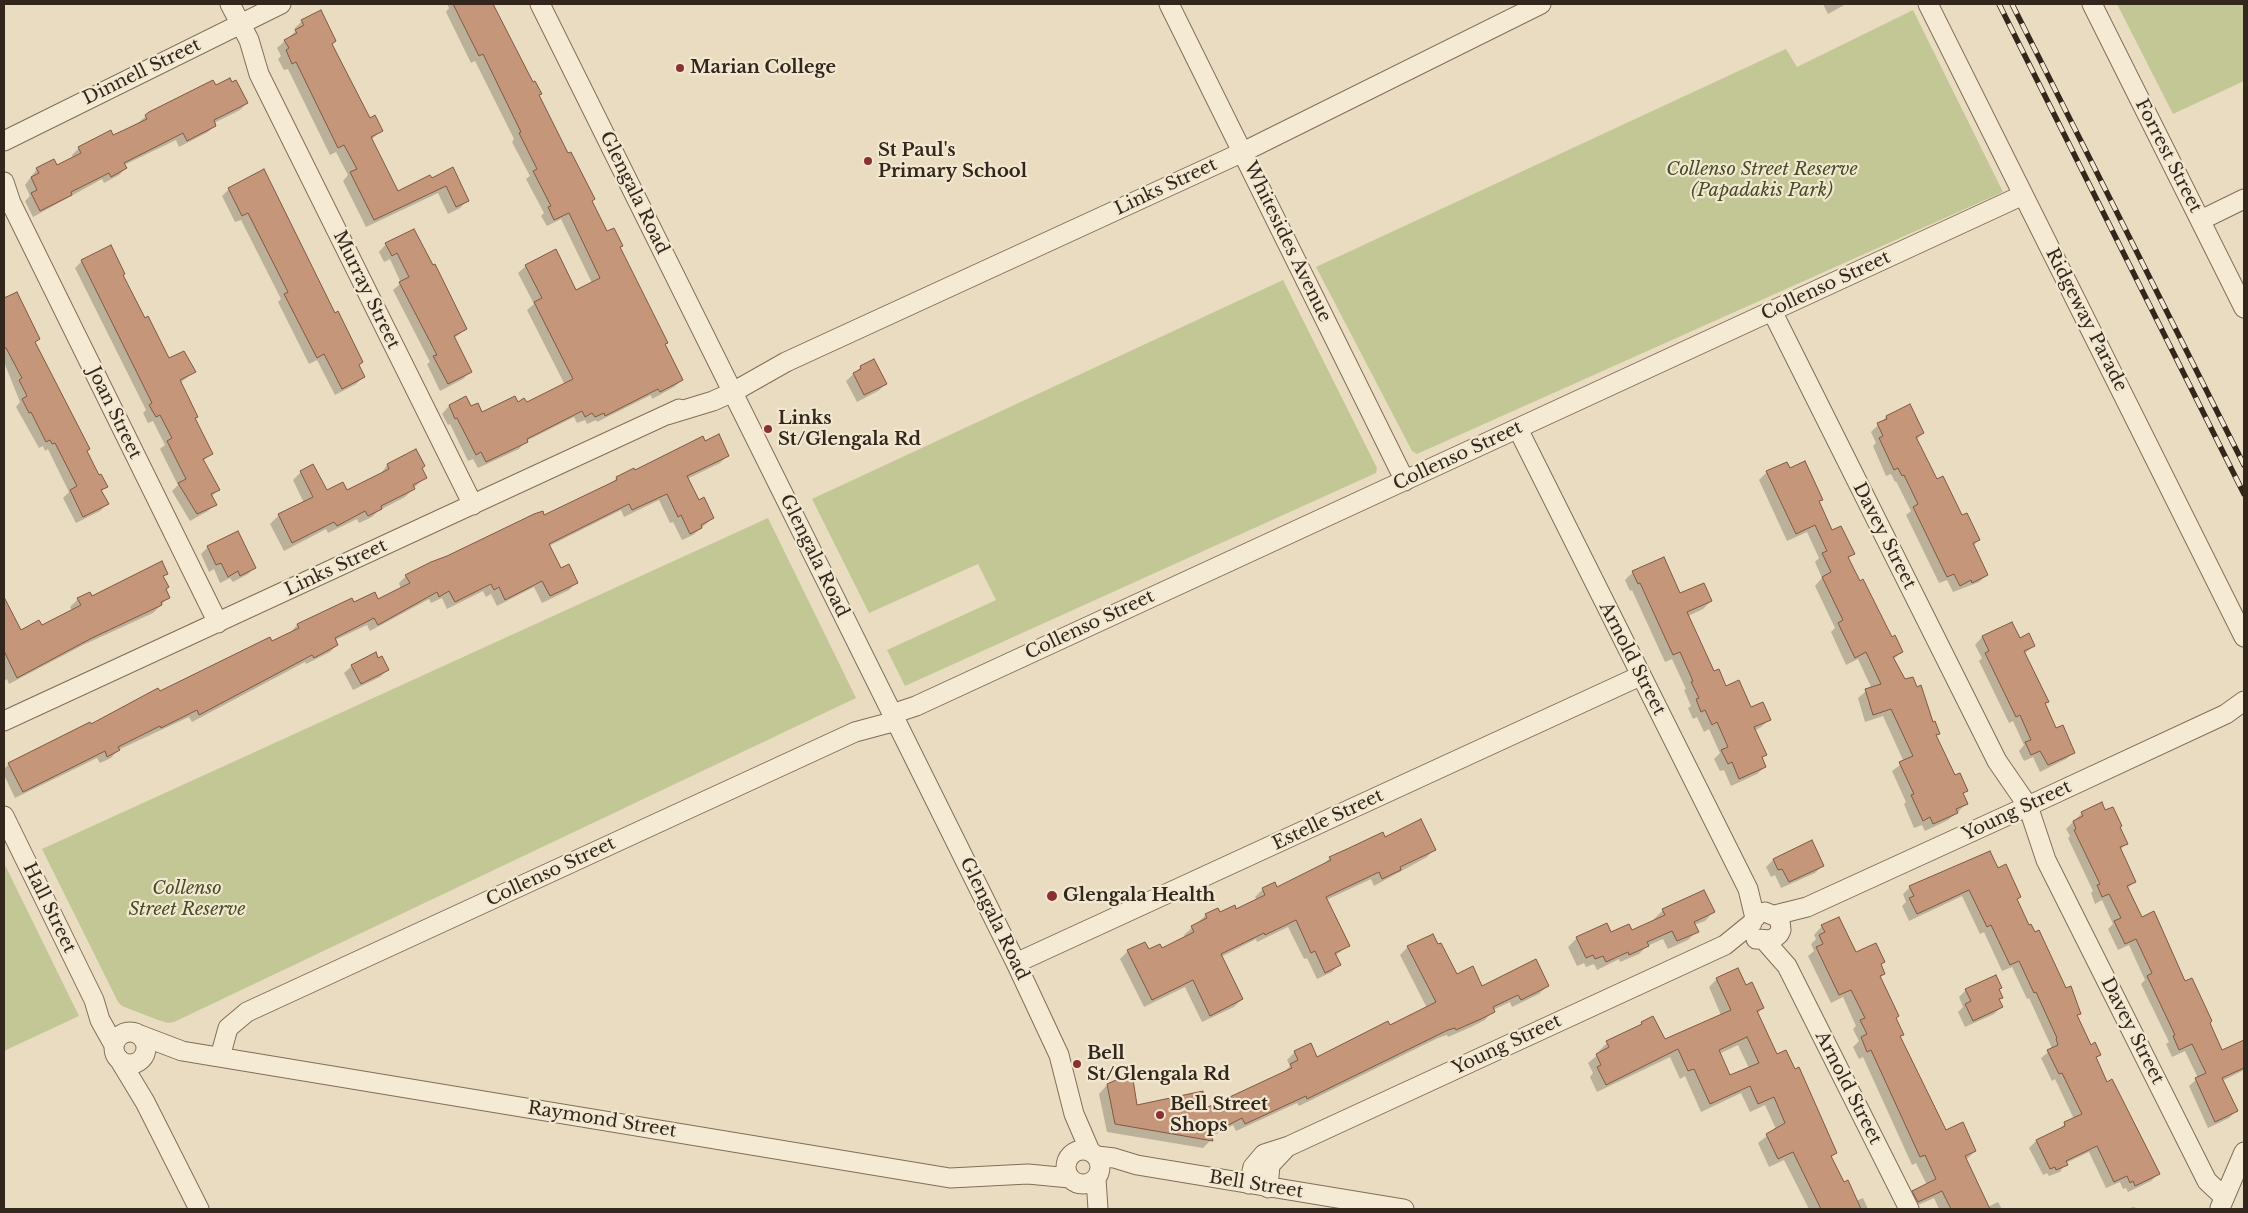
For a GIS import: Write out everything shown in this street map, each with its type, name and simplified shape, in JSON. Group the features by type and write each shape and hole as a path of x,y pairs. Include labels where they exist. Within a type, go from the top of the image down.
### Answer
{"street":[{"name":"Murray Street","path":"220,4 235,26"},
{"name":"Murray Street","path":"230,4 238,46 260,74 473,505"},
{"name":"Dinnell Street","path":"4,141 280,4"},
{"name":"Glengala Road","path":"540,4 1016,963 1059,1055 1074,1114 1091,1209"},
{"name":"Whitesides Avenue","path":"1169,4 1405,480"},
{"name":"Links Street","path":"4,721 667,416 713,401 730,387 1243,152 1541,4"},
{"name":"Ridgeway Parade","path":"1928,4 2244,637"},
{"name":"Forrest Street","path":"2092,4 2244,308"},
{"name":"Joan Street","path":"4,182 7,198 218,623"},
{"name":"Collenso Street","path":"215,1056 212,1035 220,1021 232,1014 247,1012 892,714 925,702 2023,195"},
{"path":"2201,220 2244,199"},
{"name":"Davey Street","path":"1772,312 2207,1181 2222,1203"},
{"name":"Arnold Street","path":"1518,429 1908,1209"},
{"name":"Estelle Street","path":"1016,963 1640,676"},
{"name":"Young Street","path":"2226,714 2244,701"},
{"name":"Young Street","path":"1250,1184 1253,1167 1264,1154 1289,1146 2226,714 2244,709"},
{"name":"Hall Street","path":"4,816 94,1000 125,1043 145,1102 199,1209"},
{"path":"125,1043 128,1064 141,1060"},
{"name":"Hall Street","path":"125,1043 146,1043 141,1060 145,1102"},
{"name":"Raymond Street","path":"125,1043 215,1056 950,1178 1028,1174 1084,1167"},
{"name":"Raymond Street","path":"141,1060 177,1050"},
{"name":"Young Street","path":"1268,1188 1270,1165 1289,1146"},
{"path":"2222,1203 2244,1152"},
{"name":"Bell Street","path":"1084,1167 1114,1158 1137,1165 1398,1209"},
{"name":"Glengala Road","path":"1084,1167 1098,1209"}],"green space":[{"path":"2117,4 2244,4 2244,81 2173,114"},
{"name":"Collenso Street Reserve (Papadakis Park)","path":"1913,10 2003,192 1417,454 1412,451 1316,267 1786,49 1797,67"},
{"path":"1283,280 1377,468 1376,473 905,686 887,650 996,600 978,564 869,613 812,499"},
{"name":"Collenso Street Reserve","path":"768,518 856,698 174,1022 168,1023 158,1020 122,1006 118,1002 42,849"},
{"path":"4,866 79,1016 4,1051"}],"building":[{"path":"453,4 493,4 533,82 535,81 542,94 539,95 568,153 571,152 595,199 592,201 607,231 614,228 623,246 620,247 668,343 665,344 683,380 660,392 658,389 605,416 604,413 595,417 592,413 585,417 582,411 527,439 528,442 486,462 481,452 476,455 449,405 466,396 471,406 478,403 482,412 515,396 518,402 524,398 527,402 573,379 534,302 542,298 525,265 556,249 576,290 600,278 569,213 554,220 548,207 551,206 533,171 537,169 519,133 521,132 483,54 479,56"},
{"path":"321,10 336,41 332,44 370,118 375,115 383,131 371,137 398,191 430,175 432,178 453,167 469,201 456,207 446,186 374,220 350,172 357,169 344,145 338,148 296,62 292,64 286,50 289,48 284,40 297,33 295,30 304,25 301,20"},
{"path":"230,78 232,82 236,80 248,103 214,120 216,126 187,141 183,133 124,163 127,168 111,177 109,173 71,192 72,195 40,211 31,193 37,190 31,177 39,173 36,168 54,159 57,165 81,153 78,147 111,130 113,135 147,119 145,115 149,112 213,80 216,85"},
{"path":"264,169 335,313 338,311 363,362 359,365 365,377 342,389 324,354 317,358 284,294 288,292 248,213 242,216 228,188"},
{"path":"414,229 433,265 435,264 467,329 454,336 472,372 448,384 433,356 437,355 399,282 409,277 397,253 392,256 385,243"},
{"path":"111,245 125,274 123,275 145,318 148,316 169,358 184,351 196,372 180,380 198,417 195,418 213,454 203,459 220,490 211,494 217,505 197,514 178,483 186,479 167,441 172,438 160,415 156,417 149,405 152,403 81,260"},
{"path":"17,292 40,339 35,342 90,449 87,451 99,475 101,474 108,487 101,490 109,504 83,517 70,490 77,486 55,443 52,444 50,440 46,442 31,412 29,413 22,399 27,396 19,380 22,378 6,348 4,348 4,298"},
{"path":"874,359 887,384 864,395 853,373 861,369 860,366"},
{"path":"1910,404 1924,433 1916,437 1937,479 1943,476 1962,515 1967,513 1980,540 1973,543 1988,575 1972,583 1971,580 1960,586 1954,574 1947,577 1913,507 1918,504 1904,475 1902,476 1898,468 1894,470 1879,438 1883,436 1877,423 1887,419 1886,416"},
{"path":"719,434 729,456 687,476 699,500 704,497 714,518 701,525 702,528 690,534 681,515 678,517 667,494 632,510 629,504 549,544 561,568 569,564 578,583 550,596 542,581 505,600 499,587 494,590 491,584 455,602 449,591 439,597 437,592 378,625 374,618 335,638 338,645 314,658 312,655 199,715 197,710 161,728 160,726 118,747 120,750 107,757 105,751 23,792 8,763 90,722 91,724 158,688 160,691 270,637 272,641 299,628 297,624 352,598 354,602 375,592 378,599 410,583 405,575 431,562 534,514 543,511 544,515 617,480 616,477 634,468 635,470 703,436 705,441"},
{"path":"416,449 425,466 422,468 427,478 413,485 415,489 381,506 382,509 368,516 365,511 337,526 334,522 292,543 278,514 313,497 300,471 313,464 327,490 343,482 347,490 389,469 387,464"},
{"path":"1805,461 1823,500 1819,501 1832,530 1841,526 1855,554 1848,557 1860,581 1863,579 1892,637 1895,635 1903,652 1893,657 1905,679 1913,677 1917,687 1921,685 1933,722 1935,721 1940,734 1936,735 1955,775 1960,773 1968,791 1963,793 1968,804 1956,809 1958,813 1933,824 1930,817 1923,821 1911,795 1914,794 1899,762 1913,756 1891,709 1873,715 1865,689 1881,684 1866,652 1855,658 1838,623 1843,620 1822,577 1831,572 1822,553 1827,551 1815,525 1796,534 1766,471 1787,462 1790,468"},
{"path":"238,531 256,568 240,576 238,571 228,577 221,563 216,565 207,546"},
{"path":"1664,557 1680,593 1704,583 1712,601 1687,612 1714,671 1719,669 1726,686 1739,680 1751,707 1763,702 1771,720 1754,727 1767,755 1762,757 1766,767 1739,779 1732,762 1728,764 1721,750 1728,747 1717,722 1712,725 1705,710 1701,712 1696,699 1699,698 1680,652 1673,655 1640,583 1638,584 1632,571"},
{"path":"162,561 168,574 163,576 169,587 166,589 170,598 161,602 162,605 92,638 17,678 4,651 4,597 21,630 39,620 42,625 81,605 77,598 90,592 92,596"},
{"path":"2012,622 2020,638 2029,633 2035,646 2024,651 2049,702 2045,703 2056,728 2063,725 2075,753 2048,765 2040,751 2031,755 2025,742 2031,740 2020,715 2016,717 1985,653 1989,651 1982,636"},
{"path":"376,652 378,658 382,656 389,670 361,684 351,665"},
{"path":"2102,802 2105,810 2113,807 2122,826 2120,827 2128,844 2120,847 2136,882 2127,886 2142,917 2154,911 2185,981 2192,978 2212,1021 2210,1023 2222,1050 2244,1040 2244,1068 2222,1078 2238,1111 2215,1122 2195,1078 2206,1073 2192,1044 2179,1050 2173,1036 2175,1035 2147,976 2152,973 2136,939 2125,944 2114,921 2121,918 2109,894 2102,897 2097,885 2100,884 2074,830 2076,829 2073,821 2083,816 2081,812"},
{"path":"1421,819 1436,850 1400,867 1401,870 1382,879 1379,872 1326,897 1350,946 1335,953 1341,965 1325,973 1315,951 1311,953 1296,920 1221,954 1243,999 1210,1016 1193,980 1152,1000 1127,950 1145,942 1149,949 1160,944 1162,948 1194,932 1191,926 1207,918 1205,914 1218,908 1220,912 1235,905 1236,909 1265,895 1262,888 1275,882 1277,887 1331,860 1329,857 1383,832 1385,837"},
{"path":"1812,840 1824,866 1789,882 1782,869 1778,870 1773,859"},
{"path":"1990,851 1998,868 2006,864 2021,897 2017,899 2029,925 2031,924 2035,932 2039,930 2066,988 2071,986 2081,1014 2077,1015 2091,1045 2095,1042 2101,1055 2096,1057 2107,1082 2112,1079 2160,1174 2135,1186 2133,1181 2130,1183 2127,1176 2114,1182 2097,1146 2066,1161 2068,1165 2056,1170 2055,1167 2050,1169 2036,1140 2065,1126 2064,1122 2082,1114 2062,1073 2059,1074 2047,1050 2058,1045 2057,1038 2036,992 2034,993 2019,961 2010,965 1991,925 1987,927 1969,890 1917,914 1909,898 1914,896 1909,886"},
{"path":"1704,890 1715,912 1694,922 1699,932 1677,941 1672,931 1647,942 1649,946 1629,955 1628,952 1606,962 1603,956 1595,959 1593,955 1586,958 1576,937 1607,923 1611,932 1629,924 1632,930 1665,915 1662,909"},
{"path":"1839,917 1856,952 1876,943 1885,962 1881,964 1885,974 1880,976 1899,1016 1896,1018 1904,1035 1900,1036 1946,1130 1963,1122 1976,1151 1965,1156 1990,1209 1951,1209 1942,1191 1918,1202 1912,1191 1936,1179 1925,1155 1920,1157 1871,1050 1867,1052 1861,1037 1867,1034 1860,1020 1865,1018 1851,990 1839,995 1816,947 1823,944 1819,935 1825,932 1821,925"},
{"path":"1433,934 1438,944 1441,943 1457,974 1473,966 1482,986 1536,959 1549,986 1521,1000 1518,995 1493,1007 1495,1012 1481,1019 1456,1030 1455,1028 1448,1030 1307,1099 1306,1096 1245,1124 1242,1118 1211,1134 1213,1141 1115,1124 1107,1084 1132,1073 1137,1105 1203,1091 1206,1108 1292,1068 1290,1064 1298,1060 1294,1051 1311,1043 1317,1057 1388,1021 1390,1025 1436,1002 1407,946"},
{"path":"1738,968 1746,985 1752,982 1764,1008 1757,1011 1777,1054 1786,1050 1795,1069 1799,1067 1837,1153 1831,1156 1844,1182 1848,1180 1861,1209 1821,1209 1793,1152 1778,1159 1766,1134 1785,1123 1774,1097 1758,1104 1750,1086 1710,1104 1694,1069 1688,1071 1678,1049 1606,1085 1597,1067 1601,1065 1596,1054 1609,1047 1606,1041 1642,1024 1641,1022 1653,1016 1665,1039 1731,1010 1716,978","holes":["1747,1037 1759,1063 1730,1075 1719,1050"]},
{"path":"1996,975 2002,988 1999,989 2003,998 1999,999 2003,1007 1973,1021 1965,1004 1971,1001 1965,989"}],"railway":[{"path":"1999,4 2244,494"},
{"path":"2012,4 2244,465"}],"place":[{"name":"Marian College","path":"680,68"},
{"name":"St Paul's Primary School","path":"868,161"},
{"name":"Links St/Glengala Rd","path":"768,429"},
{"name":"Glengala Health","path":"1052,896"},
{"name":"Bell St/Glengala Rd","path":"1077,1064"},
{"name":"Bell Street Shops","path":"1160,1115"}]}
